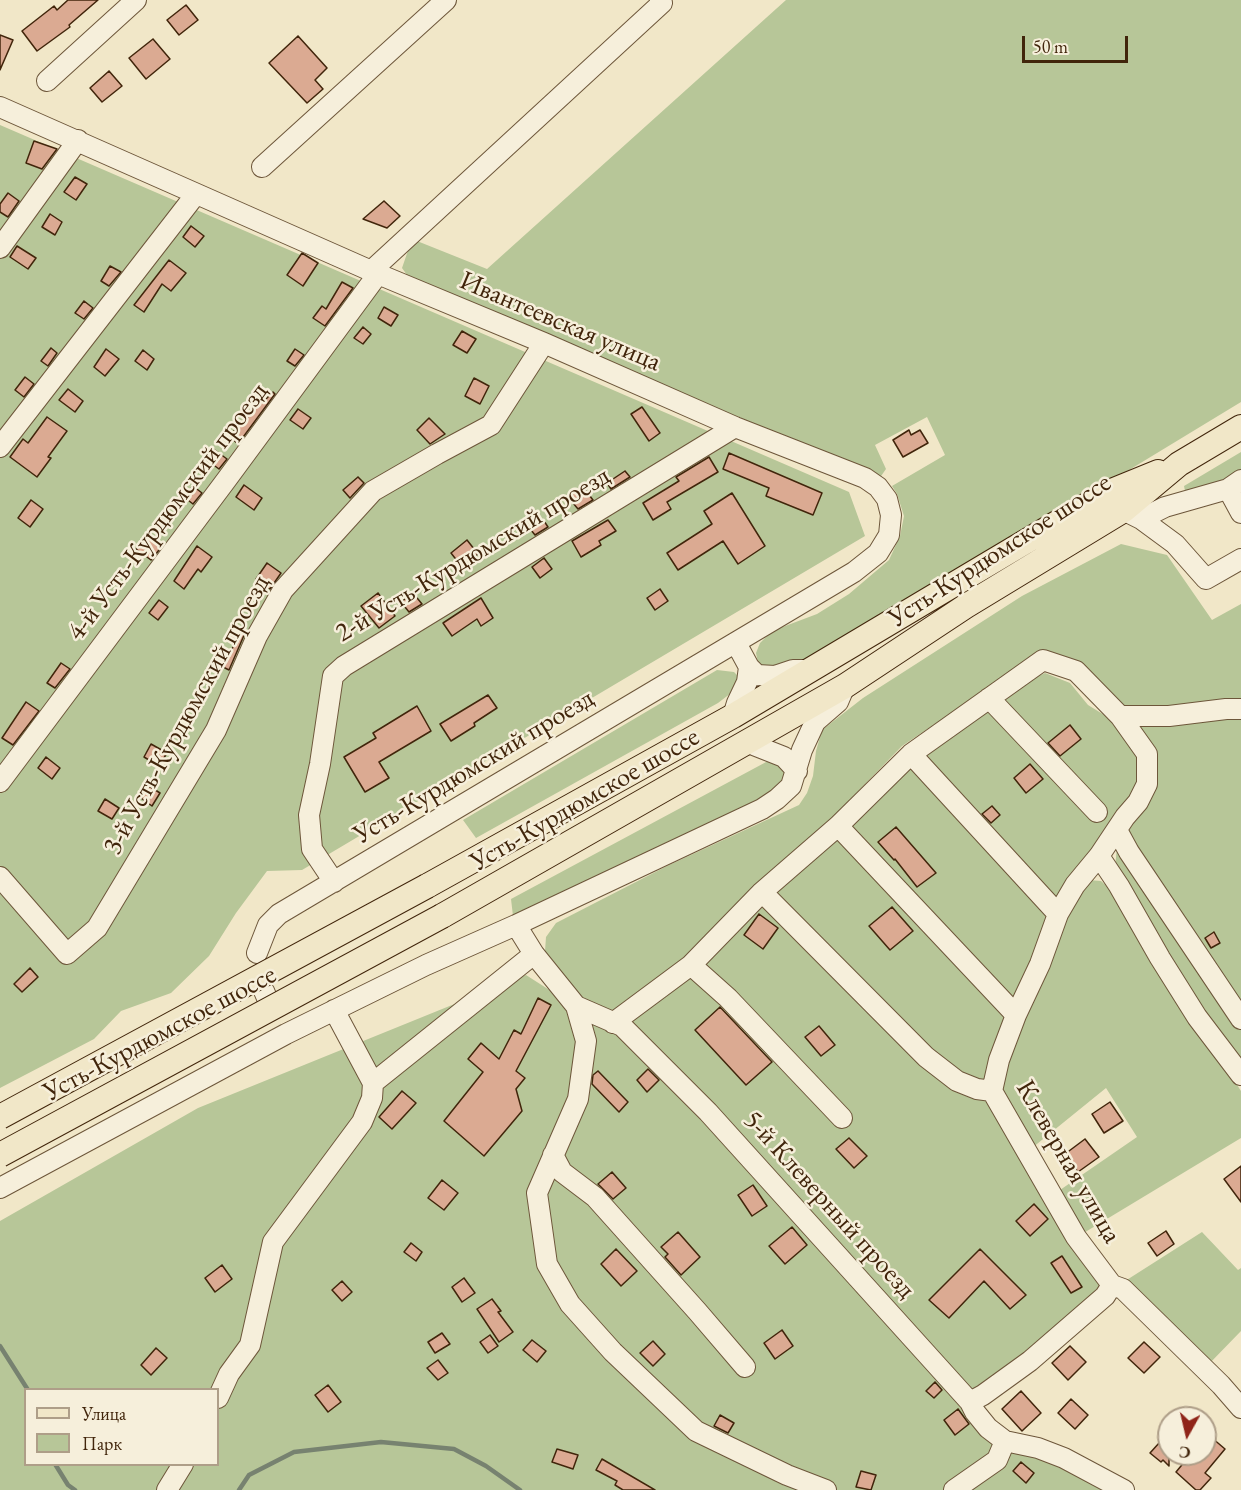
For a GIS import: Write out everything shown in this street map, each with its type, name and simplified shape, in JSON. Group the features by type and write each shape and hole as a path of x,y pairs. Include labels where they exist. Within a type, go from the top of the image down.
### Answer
{"main road":[{"name":"Усть-Курдюмское шоссе","path":"0,1117 427,886 733,716 1110,492 1179,464 1241,427"},
{"name":"Усть-Курдюмское шоссе","path":"0,1155 442,916 845,686 966,606 1132,515 1179,464"}],"street":[{"path":"47,81 136,0"},
{"path":"262,166 446,0"},
{"name":"4-й Усть-Курдюмский проезд","path":"0,782 228,479 374,272 661,2"},
{"name":"Ивантеевская улица","path":"0,107 374,272 544,343 735,427 865,478 878,487 888,499 891,515 889,535 878,553 854,572 736,643"},
{"path":"0,248 78,140"},
{"path":"0,447 196,194"},
{"name":"3-й Усть-Курдюмский проезд","path":"0,877 67,954 97,928 216,730 257,636 283,590 373,491 437,453 491,425 544,343"},
{"name":"2-й Усть-Курдюмский проезд","path":"334,882 312,849 309,815 320,764 333,676 344,666 735,427"},
{"path":"1132,515 1235,485 1241,513"},
{"path":"1132,515 1175,544 1206,579 1241,559"},
{"path":"736,643 748,667 757,675 775,676 793,670 808,670"},
{"name":"Усть-Курдюмский проезд","path":"258,953 268,925 279,914 736,643"},
{"name":"Клеверная улица","path":"989,698 1043,660 1076,671 1120,716 1147,754 1147,784 1138,802 1075,885 1058,914 1040,964 1016,1015 999,1059 992,1091 1076,1237 1112,1285 1123,1290 1221,1385 1241,1408"},
{"path":"733,716 747,682 748,667"},
{"path":"0,1188 282,1027 334,1010 762,809 791,786 802,750 815,722 838,702 845,686"},
{"path":"613,1023 691,964 762,892 837,826 911,754 989,698 1097,812"},
{"path":"1120,716 1169,716 1226,709 1241,710"},
{"path":"746,742 784,758 797,771"},
{"path":"911,754 1058,914"},
{"path":"837,826 1016,1015"},
{"path":"1117,830 1129,852 1241,1019"},
{"path":"1099,856 1197,1017 1241,1075"},
{"path":"762,892 926,1057 957,1081 977,1089 992,1091"},
{"name":"5-й Клеверный проезд","path":"516,925 534,954 576,1006 622,1026 708,1112 970,1402 988,1428 1005,1442"},
{"path":"373,1083 534,954"},
{"path":"691,964 728,998 842,1118"},
{"path":"576,1006 586,1041 578,1099 537,1193 547,1264 570,1304 613,1352 696,1431 787,1475 826,1490"},
{"path":"219,1396 230,1374 250,1345 273,1242 362,1122 372,1098 373,1083 334,1010"},
{"path":"553,1155 562,1172 595,1197 745,1367"},
{"path":"970,1402 1030,1361 1105,1296 1112,1285"},
{"path":"954,1490 997,1460 1005,1442 1038,1448 1056,1455 1124,1490"},
{"path":"167,1490 182,1466"}],"green space":[{"path":"786,0 1241,0 1241,402 808,660 762,670 756,653 760,643 772,631 817,614 849,594 889,560 900,536 904,516 892,486 945,455 927,417 875,445 886,469 879,479 407,275 402,268 412,239 487,269"},
{"path":"0,125 849,492 865,536 302,870 267,871 236,913 209,956 171,993 121,1011 94,1039 0,1088"},
{"path":"1241,452 1241,475 1186,496 1184,486"},
{"path":"1121,544 1167,555 1212,620 1241,604 1241,701 1147,709 1125,706 1078,666 1041,653 902,746 833,817 686,960 619,1009 610,1011 583,1002 545,951 546,937 556,923 667,866 799,805 807,793 813,776 816,751 822,730 863,698 1022,596"},
{"path":"717,670 734,672 739,677 739,687 718,703 476,838 463,820"},
{"path":"1045,673 1070,683 1088,705 1114,721 1139,753 1140,782 1063,919 1088,880 1101,881 1111,890 1241,1091 1241,1138 1082,1234 1060,1190 1137,1137 1106,1088 1032,1148 1103,1283 1101,1294 965,1406 1035,1453 1111,1490 0,1490 0,1221 198,1108 526,975 615,1032 923,755 1013,688"},
{"path":"1226,717 1241,718 1241,1068 1163,954 1115,868 1117,847 1142,806 1138,725"},
{"path":"777,760 786,771 785,779 760,802 515,919 513,916 511,899 768,761"},
{"path":"1202,1232 1238,1270 1241,1268 1241,1331 1208,1365 1122,1283"}],"building":[{"path":"68,0 98,0 69,25 70,27 37,51 22,31 54,6 57,10"},
{"path":"186,5 198,20 179,35 167,20"},
{"path":"0,35 13,40 0,70"},
{"path":"298,36 327,68 315,80 323,89 307,103 269,63"},
{"path":"153,39 170,59 146,79 129,58"},
{"path":"109,71 122,86 102,102 90,88"},
{"path":"34,141 57,149 42,169 26,163"},
{"path":"75,177 87,184 76,200 64,192"},
{"path":"8,193 19,201 8,217 0,212 0,204"},
{"path":"384,201 400,216 387,228 363,219"},
{"path":"50,214 62,222 55,235 42,227"},
{"path":"191,226 204,236 195,247 183,237"},
{"path":"17,246 36,258 28,269 10,257"},
{"path":"302,253 318,263 303,286 287,275"},
{"path":"169,260 186,273 171,291 162,284 144,312 134,305"},
{"path":"110,266 121,272 109,286 101,281"},
{"path":"342,282 353,288 325,326 313,318 322,306 326,309"},
{"path":"84,301 93,308 84,319 75,313"},
{"path":"384,307 398,315 391,326 378,318"},
{"path":"363,327 371,334 363,344 354,338"},
{"path":"462,331 476,339 467,353 453,345"},
{"path":"51,348 57,353 48,366 41,361"},
{"path":"106,349 119,359 105,376 94,367"},
{"path":"295,349 304,355 295,366 287,361"},
{"path":"143,350 154,359 147,370 135,361"},
{"path":"25,377 34,384 24,397 15,390"},
{"path":"474,378 489,386 480,404 465,396"},
{"path":"68,389 83,401 75,412 59,400"},
{"path":"273,392 275,394 238,444 229,436 252,413 250,412 261,397 265,400"},
{"path":"642,407 660,433 649,441 631,414"},
{"path":"298,409 311,418 303,429 290,420"},
{"path":"47,417 67,431 37,477 10,457 23,439 28,443"},
{"path":"429,418 445,434 430,444 417,430"},
{"path":"909,430 911,435 920,430 928,443 903,457 893,440"},
{"path":"212,448 227,459 219,469 204,458"},
{"path":"729,453 822,493 813,515 766,496 769,488 723,469"},
{"path":"709,457 718,472 667,502 671,509 653,520 643,503 679,481 676,477"},
{"path":"625,471 630,477 611,489 607,483"},
{"path":"358,477 364,483 350,498 343,490"},
{"path":"244,485 262,498 254,510 236,497"},
{"path":"193,486 202,493 193,504 184,497"},
{"path":"582,486 593,500 578,509 568,497"},
{"path":"732,493 765,546 738,564 723,541 678,570 667,553 712,524 704,511"},
{"path":"31,500 43,509 30,527 18,518"},
{"path":"608,520 616,531 599,541 601,545 581,557 572,541"},
{"path":"544,521 548,527 535,535 531,530"},
{"path":"147,534 163,545 151,560 136,549"},
{"path":"467,540 478,554 462,567 451,553"},
{"path":"197,546 212,557 201,572 198,569 184,589 174,581"},
{"path":"544,558 552,569 540,578 532,567"},
{"path":"267,563 281,573 270,589 256,579"},
{"path":"660,589 668,601 655,610 647,598"},
{"path":"378,593 395,616 379,628 361,606"},
{"path":"413,593 422,604 409,612 401,602"},
{"path":"481,598 493,618 481,626 477,619 452,636 443,623"},
{"path":"159,600 168,607 158,620 149,613"},
{"path":"232,626 245,633 229,670 223,667 235,643 226,638"},
{"path":"61,663 70,669 55,688 47,683"},
{"path":"488,695 497,708 474,723 475,726 451,741 440,724"},
{"path":"26,702 39,711 13,745 2,738"},
{"path":"417,706 431,731 379,762 389,778 365,792 344,757 376,738 373,733"},
{"path":"1070,725 1081,739 1060,756 1048,743"},
{"path":"151,744 167,753 159,766 144,757"},
{"path":"46,757 60,768 52,779 38,768"},
{"path":"1030,764 1043,779 1026,793 1014,778"},
{"path":"149,786 160,793 152,806 141,798"},
{"path":"105,799 119,808 112,819 98,811"},
{"path":"992,806 1000,815 991,823 982,814"},
{"path":"896,827 936,873 917,887 878,842"},
{"path":"892,907 913,931 890,950 869,926"},
{"path":"759,914 778,928 763,949 744,935"},
{"path":"1214,932 1220,943 1211,948 1205,938"},
{"path":"30,968 38,977 22,992 14,984"},
{"path":"538,998 551,1005 516,1071 525,1078 516,1089 522,1111 484,1156 444,1121 483,1072 468,1059 481,1043 499,1059 514,1030 521,1034"},
{"path":"720,1007 772,1062 746,1085 695,1030"},
{"path":"819,1026 835,1045 821,1056 805,1037"},
{"path":"648,1069 659,1080 647,1092 637,1080"},
{"path":"598,1071 628,1102 619,1112 592,1084 593,1075"},
{"path":"402,1091 416,1103 392,1129 379,1117"},
{"path":"1110,1102 1123,1121 1104,1133 1092,1114"},
{"path":"849,1138 867,1156 854,1168 836,1149"},
{"path":"1085,1139 1099,1157 1078,1172 1065,1154"},
{"path":"1241,1166 1241,1202 1224,1179"},
{"path":"612,1172 626,1188 613,1199 598,1184"},
{"path":"442,1180 458,1193 444,1210 428,1198"},
{"path":"753,1185 767,1206 752,1216 738,1195"},
{"path":"1034,1204 1048,1219 1030,1236 1016,1221"},
{"path":"792,1227 807,1245 785,1264 769,1246"},
{"path":"1166,1231 1174,1244 1157,1256 1148,1243"},
{"path":"678,1232 700,1257 681,1275 665,1257 668,1254 661,1247"},
{"path":"411,1243 422,1252 416,1261 404,1252"},
{"path":"616,1249 637,1271 621,1286 601,1264"},
{"path":"980,1249 1026,1295 1010,1309 984,1281 949,1318 929,1300"},
{"path":"1062,1256 1082,1287 1071,1293 1051,1263"},
{"path":"222,1265 232,1279 215,1292 205,1278"},
{"path":"464,1278 475,1293 462,1302 452,1287"},
{"path":"342,1281 352,1292 342,1301 332,1290"},
{"path":"492,1299 501,1311 498,1312 513,1332 499,1342 477,1309"},
{"path":"782,1330 793,1346 775,1359 764,1343"},
{"path":"442,1333 450,1344 435,1353 428,1342"},
{"path":"490,1335 498,1346 488,1353 480,1342"},
{"path":"532,1340 546,1351 537,1362 523,1350"},
{"path":"653,1341 665,1354 653,1366 640,1353"},
{"path":"1144,1342 1160,1357 1144,1373 1128,1358"},
{"path":"1070,1346 1086,1362 1068,1380 1052,1363"},
{"path":"156,1348 167,1358 151,1375 141,1365"},
{"path":"438,1360 448,1373 438,1380 427,1368"},
{"path":"935,1382 942,1390 934,1398 926,1391"},
{"path":"328,1385 341,1402 328,1412 315,1395"},
{"path":"1021,1391 1041,1413 1022,1431 1002,1409"},
{"path":"1071,1399 1088,1415 1075,1429 1058,1413"},
{"path":"958,1409 969,1424 955,1435 944,1420"},
{"path":"720,1415 734,1423 728,1433 714,1426"},
{"path":"1217,1442 1225,1449 1217,1459"},
{"path":"1157,1445 1157,1459 1150,1453"},
{"path":"557,1449 578,1455 573,1469 552,1462"},
{"path":"602,1459 655,1490 623,1490 615,1485 617,1481 596,1470"},
{"path":"1021,1462 1034,1473 1026,1483 1013,1471"},
{"path":"1181,1466 1211,1466 1205,1473 1211,1478 1200,1490 1196,1490 1176,1472"},
{"path":"861,1471 876,1475 871,1490 856,1487"}],"waterway":[{"path":"0,1346 27,1388"},
{"path":"239,1490 249,1475 294,1452 381,1442 454,1449 486,1466 520,1490"},
{"path":"56,1466 68,1485 75,1490"}]}
